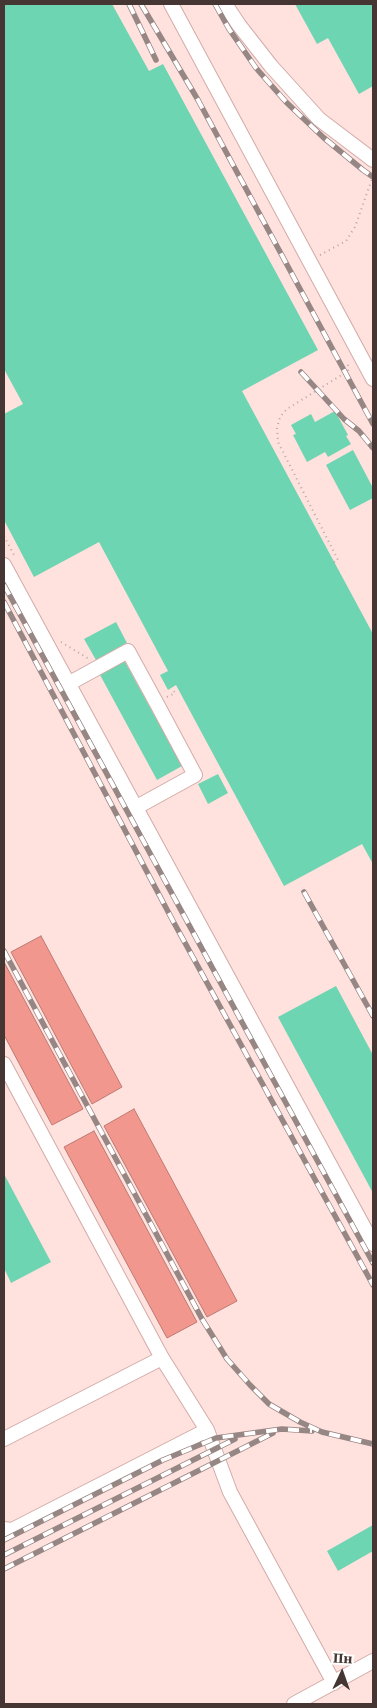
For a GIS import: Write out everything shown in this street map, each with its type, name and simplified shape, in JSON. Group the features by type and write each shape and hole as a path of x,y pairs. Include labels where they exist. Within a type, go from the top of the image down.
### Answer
{"lane":[{"path":"171,4 373,378"},
{"path":"225,4 271,66 319,119 373,160"},
{"path":"4,565 373,1244"},
{"path":"68,684 128,651 196,775 135,808"},
{"path":"4,1064 162,1358 207,1430 230,1492 334,1682"},
{"path":"4,1439 162,1358"},
{"path":"4,1529 12,1530 207,1430"},
{"path":"294,1704 373,1661"}],"path":[{"path":"327,251 346,240 355,227 373,176"},
{"path":"334,562 338,560 278,442 277,428 280,417 287,409 348,371 349,366"},
{"path":"61,642 101,666"},
{"path":"172,688 175,693"}],"shaded area":[{"path":"4,4 373,4 373,1704 4,1704"},
{"path":"41,936 122,1087 92,1104 11,952"},
{"path":"4,962 83,1109 52,1125 4,1035"},
{"path":"134,1109 237,1301 207,1317 104,1126"},
{"path":"94,1131 197,1322 167,1338 64,1147"}],"building":[{"path":"4,4 112,4 149,71 163,64 318,350 242,391 373,634 373,864 362,844 284,886 176,685 168,690 160,675 168,671 99,542 34,577 4,520 4,414 23,404 4,369"},
{"path":"295,4 373,4 373,86 359,94 328,38 317,44"},
{"path":"335,411 351,444 328,457 325,452 307,462 293,435 296,434 291,425 311,414 315,422"},
{"path":"353,450 373,488 373,498 350,510 326,465"},
{"path":"116,622 127,643 96,660 84,639"},
{"path":"124,660 182,766 157,780 99,673"},
{"path":"218,774 228,793 208,804 198,784"},
{"path":"336,986 373,1055 373,1193 278,1017"},
{"path":"4,1174 51,1262 11,1283 4,1268"},
{"path":"373,1525 373,1551 338,1571 327,1551"}],"railway":[{"path":"129,4 156,60"},
{"path":"141,4 198,100 373,424"},
{"path":"215,4 229,29 256,68 286,102 324,138 373,177"},
{"path":"301,372 344,419 359,431 373,448"},
{"path":"4,585 373,1263"},
{"path":"4,602 173,921 373,1285"},
{"path":"304,892 373,1016"},
{"path":"4,951 202,1319 227,1359 269,1404 322,1432 373,1444"},
{"path":"4,1540 163,1460 216,1438 282,1429 312,1431"},
{"path":"4,1569 273,1433"},
{"path":"4,1555 235,1439"}]}
